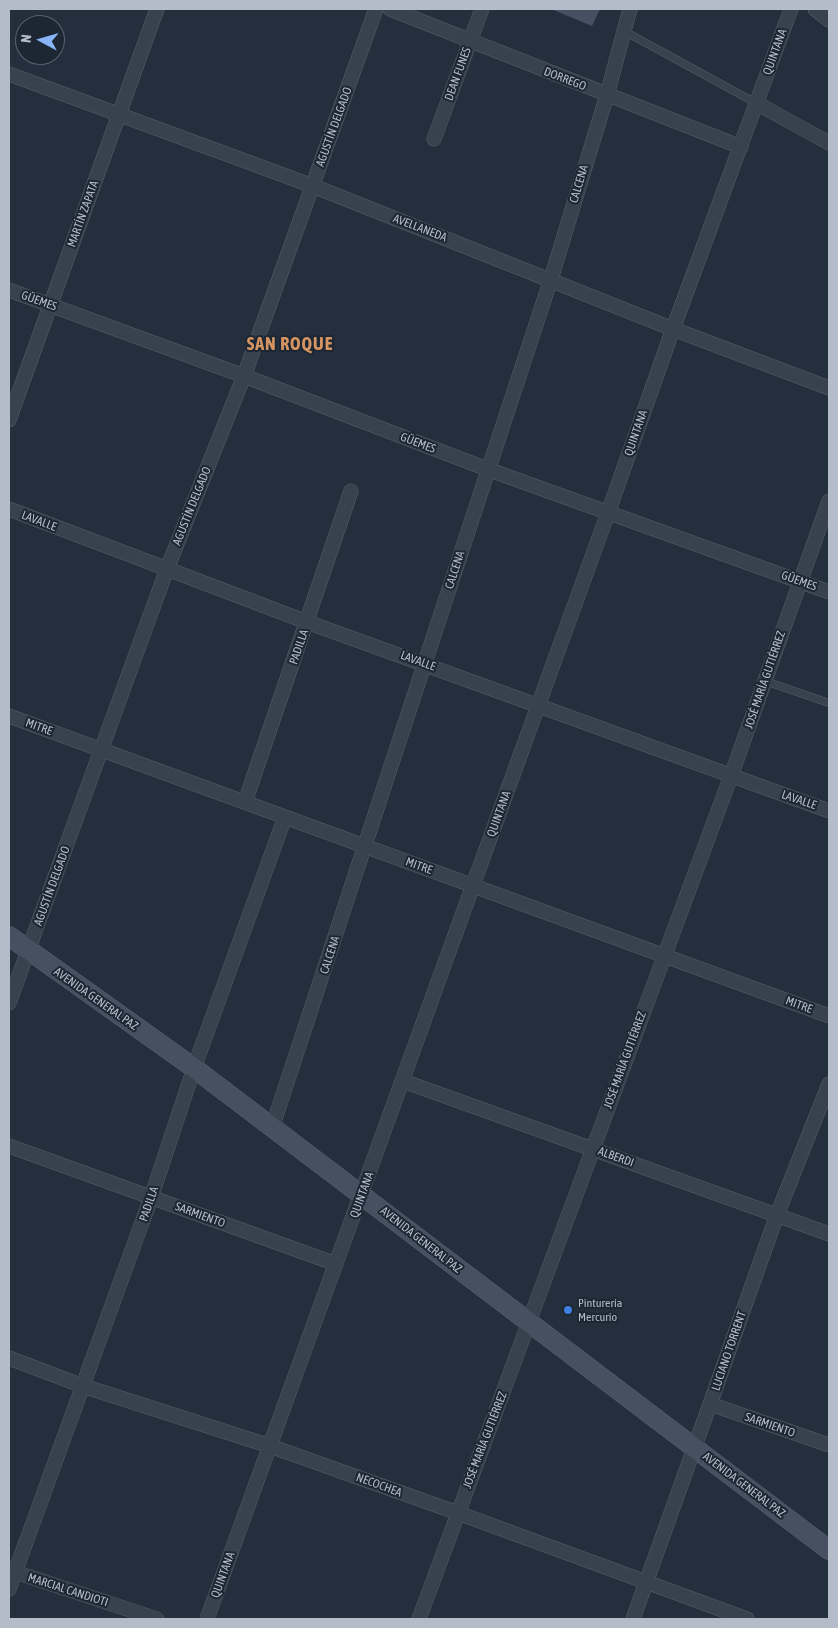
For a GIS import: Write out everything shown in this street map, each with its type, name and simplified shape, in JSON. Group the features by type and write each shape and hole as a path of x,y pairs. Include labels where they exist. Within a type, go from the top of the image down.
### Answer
{"main road":[{"name":"AVENIDA GENERAL PAZ","path":"9,936 194,1068 829,1550"}],"street":[{"name":"MARTÍN ZAPATA","path":"9,420 157,9"},
{"name":"AGUSTÍN DELGADO","path":"9,1004 167,569 244,376 376,9"},
{"name":"DORREGO","path":"390,9 741,147"},
{"name":"DEAN FUNES","path":"434,139 482,9"},
{"name":"CALCENA","path":"272,1128 551,279 630,9"},
{"name":"QUINTANA","path":"207,1619 673,329 791,9"},
{"path":"816,9 829,20"},
{"name":"AVELLANEDA","path":"9,74 313,186 673,329 829,388"},
{"path":"756,103 829,143"},
{"name":"GÜEMES","path":"9,290 244,376 488,469 829,592"},
{"name":"PADILLA","path":"245,802 351,491"},
{"name":"JOSÉ MARÍA GUTIÉRREZ","path":"419,1619 731,776 829,501"},
{"name":"LAVALLE","path":"9,509 307,622 829,811"},
{"name":"MITRE","path":"9,716 829,1016"},
{"name":"PADILLA","path":"9,1589 12,1571 83,1386 151,1198 194,1068 285,817"},
{"name":"ALBERDI","path":"402,1080 829,1234"},
{"name":"LUCIANO TORRENT","path":"632,1619 777,1215 829,1084"},
{"name":"SARMIENTO","path":"9,1146 336,1264"},
{"name":"NECOCHEA","path":"9,1358 83,1386 270,1446 747,1619"},
{"name":"SARMIENTO","path":"710,1404 829,1446"},
{"name":"MARCIAL CANDIOTI","path":"12,1571 157,1619"}],"lane":[{"path":"624,32 756,103"},
{"path":"765,681 829,704"}],"building":[{"path":"551,9 600,9 592,26"}],"place":[{"name":"Pinturería Mercurio","path":"568,1310"}],"district":[{"name":"SAN ROQUE","path":"290,344"}]}
